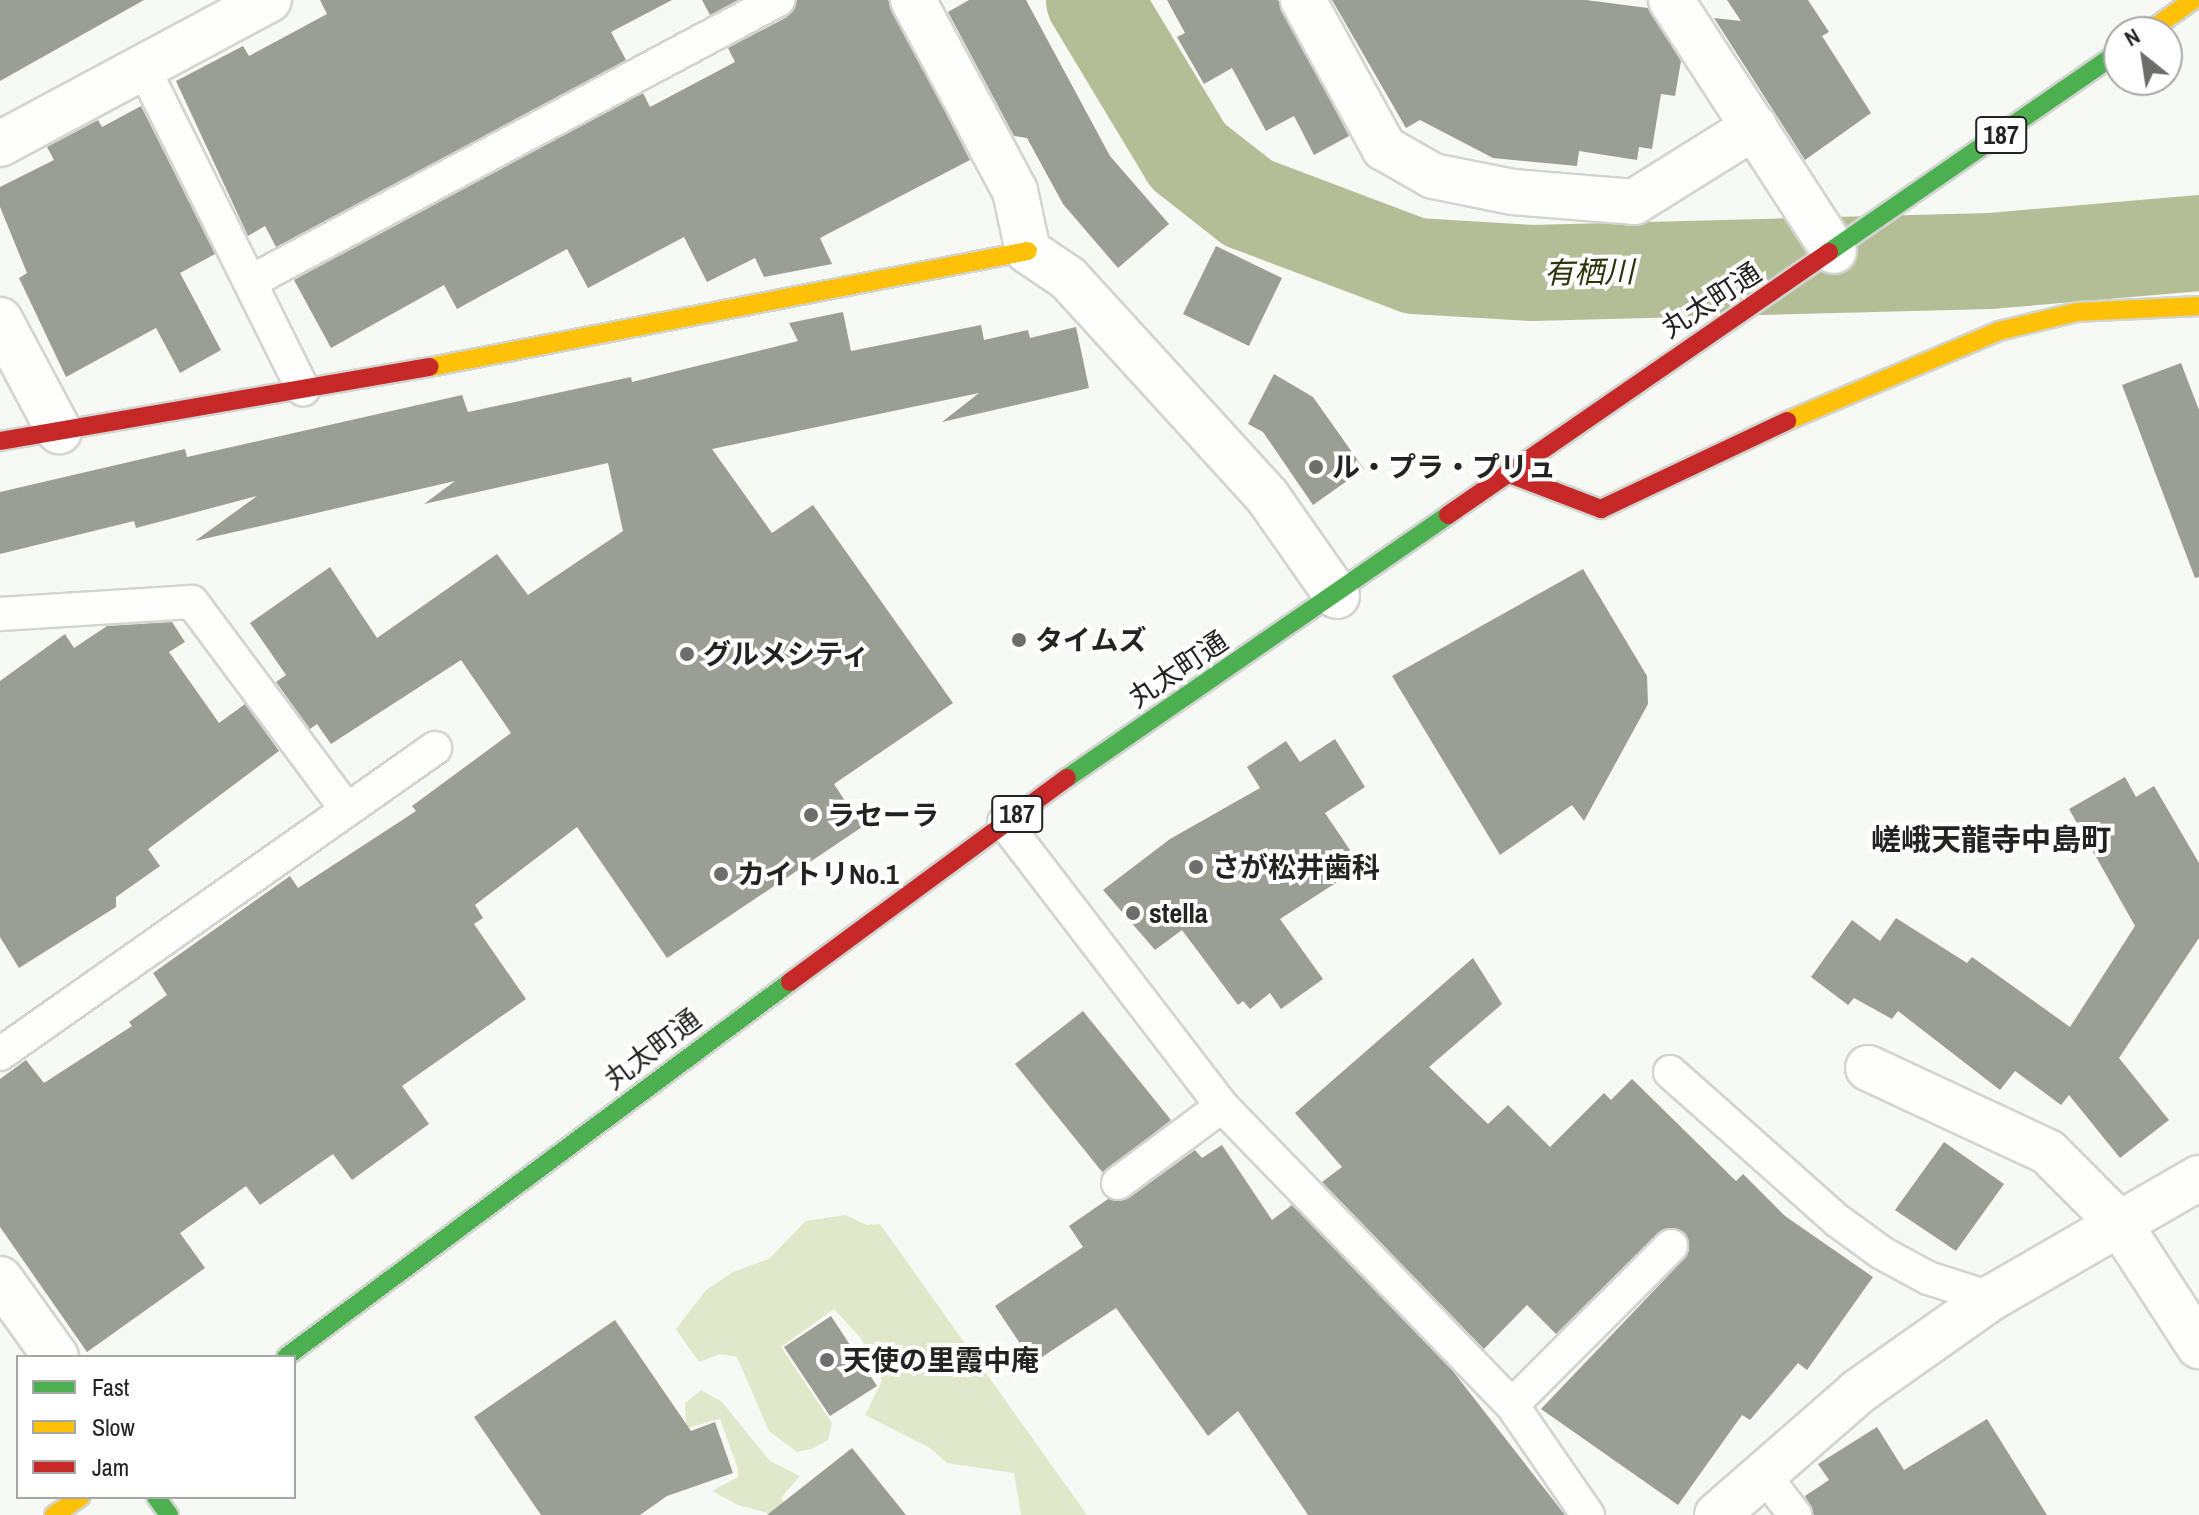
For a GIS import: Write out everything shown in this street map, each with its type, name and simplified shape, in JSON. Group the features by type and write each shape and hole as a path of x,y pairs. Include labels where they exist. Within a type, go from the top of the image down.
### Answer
{"main road":[{"path":"2170,16 2193,0"},
{"name":"丸太町通","path":"289,1355 1004,822 1337,596 1507,473 1767,297 1823,234 1884,219 2103,63"},
{"path":"0,441 303,389 1028,251"},
{"path":"1507,473 1601,509 1820,406 1999,331 2077,312 2199,306"},
{"path":"54,1515 78,1499"}],"street":[{"path":"0,144 269,0"},
{"path":"913,0 1015,191 1028,251 1068,278 1267,496 1337,596"},
{"path":"1303,0 1384,148 1433,176 1513,192 1634,202 1754,127"},
{"path":"1671,0 1823,234"},
{"path":"0,320 59,431"},
{"path":"1868,1068 2048,1152 2119,1223 2199,1346"},
{"path":"1717,1515 1859,1391 1991,1298 2199,1178"},
{"path":"0,1279 55,1355"}],"lane":[{"path":"250,282 778,0"},
{"path":"143,67 303,389"},
{"path":"0,614 192,602 347,810"},
{"path":"0,1054 435,748"},
{"path":"1004,822 1222,1106 1512,1405 1588,1515"},
{"path":"1670,1072 1838,1221 1882,1253 1928,1278 1991,1298"},
{"path":"1118,1183 1222,1106"},
{"path":"1512,1405 1671,1246"},
{"path":"1764,1475 1795,1515"}],"green space":[{"path":"845,1215 867,1225 880,1224 1087,1515 1021,1515 1014,1473 947,1463 930,1448 865,1415 882,1381 860,1337 834,1309 781,1347 832,1423 828,1440 811,1449 797,1452 769,1431 737,1357 720,1354 699,1362 676,1329 706,1290 733,1272 769,1259 806,1221"},
{"path":"701,1390 722,1402 770,1461 800,1476 781,1498 790,1511 775,1515 738,1505 712,1491 738,1477 738,1469 720,1419 686,1428 685,1403"}],"building":[{"path":"0,0 144,0 0,81"},
{"path":"320,0 672,0 611,32 626,60 276,247 265,226 248,236 176,81 243,46 249,56 327,14"},
{"path":"702,0 738,0 710,15"},
{"path":"797,0 888,0 970,160 820,238 832,264 764,277 755,258 707,282 684,237 588,288 567,249 457,309 444,285 331,348 294,280 643,93 650,107 735,62 728,48 787,17"},
{"path":"969,0 1026,0 1110,156 1169,224 1118,268 1063,204 1027,138 1014,136 948,12"},
{"path":"1167,0 1278,0 1349,136 1314,155 1294,116 1266,131 1232,68 1204,84 1177,37 1185,33"},
{"path":"1332,0 1586,0 1648,8 1681,61 1675,96 1661,94 1652,149 1639,147 1637,160 1579,151 1577,166 1493,158 1420,120 1406,128"},
{"path":"1727,0 1808,0 1829,32 1822,36 1871,113 1805,160 1714,18 1741,21"},
{"path":"141,106 215,254 180,273 221,350 180,373 156,328 66,377 19,278 27,273 0,207 0,187 54,160 47,147 98,120 102,127"},
{"path":"1216,246 1282,278 1249,346 1183,314"},
{"path":"843,312 851,351 981,325 984,340 1028,330 1030,338 1076,327 1089,388 942,422 979,393 712,449 772,533 813,505 953,703 834,784 862,827 667,958 577,827 475,905 483,918 474,924 526,999 402,1086 429,1124 352,1180 333,1154 260,1205 246,1186 180,1233 205,1268 87,1352 0,1227 0,1079 26,1060 44,1083 132,1026 129,1022 167,995 153,973 290,876 298,888 416,811 412,806 511,733 461,660 331,744 317,724 310,729 276,682 286,675 250,623 330,567 377,638 497,554 528,595 623,531 608,463 424,504 455,481 195,541 257,496 136,528 134,521 0,554 0,492 185,449 187,457 462,395 468,412 631,377 632,382 798,341 789,323"},
{"path":"2181,363 2199,410 2199,577 2195,578 2122,385"},
{"path":"1274,374 1313,397 1364,469 1313,505 1263,432 1248,424"},
{"path":"1583,569 1647,676 1648,704 1584,821 1572,805 1500,855 1392,676"},
{"path":"172,622 185,642 169,652 219,723 245,704 279,751 148,849 160,866 116,897 116,907 19,968 0,937 0,681 65,634 74,648 107,626"},
{"path":"1335,739 1365,787 1325,813 1350,850 1337,858 1348,875 1280,919 1323,979 1281,1009 1270,993 1250,1009 1243,1001 1238,1005 1182,930 1155,950 1103,890 1170,839 1260,788 1247,767 1286,741 1300,762"},
{"path":"2125,777 2136,797 2154,786 2199,863 2199,938 2119,1058 2169,1120 2120,1158 2069,1095 2061,1105 2015,1071 2000,1090 1898,1011 1892,1019 1854,998 1848,1005 1811,977 1852,920 1880,941 1896,918 1967,963 1972,957 2070,1027 2135,926 2069,809"},
{"path":"1473,958 1502,1004 1429,1067 1488,1124 1508,1105 1550,1147 1604,1093 1611,1100 1632,1079 1736,1181 1743,1174 1785,1216 1873,1277 1807,1370 1798,1363 1750,1420 1742,1415 1678,1505 1541,1409 1684,1259 1689,1250 1685,1233 1675,1228 1658,1233 1556,1334 1527,1305 1484,1349 1322,1182 1342,1167 1295,1113"},
{"path":"1083,1011 1171,1120 1103,1173 1015,1064"},
{"path":"1944,1142 2004,1184 1956,1251 1895,1210"},
{"path":"1222,1145 1272,1220 1292,1205 1452,1370 1565,1515 1308,1515 1238,1411 1208,1436 1116,1308 1033,1363 995,1306 1083,1247 1069,1226 1108,1199 1129,1198 1195,1150 1202,1158"},
{"path":"831,1316 877,1386 830,1416 784,1347"},
{"path":"615,1320 691,1431 715,1422 733,1473 667,1496 640,1515 541,1515 474,1417"},
{"path":"1987,1419 2047,1515 1814,1515 1805,1496 1829,1480 1818,1464 1877,1427 1904,1470"},
{"path":"852,1448 906,1515 767,1515"}],"waterway":[{"name":"有栖川","path":"1094,0 1188,156 1248,203 1415,266 1532,273 1990,261 2199,243"}],"traffic: fast":[{"path":"1829,252 2103,63"},
{"path":"1067,778 1448,515"},
{"path":"289,1355 790,982"},
{"path":"157,1499 169,1515"}],"traffic: slow":[{"path":"2170,16 2193,0"},
{"path":"430,367 1028,251"},
{"path":"1787,421 1999,331 2077,312 2199,306"},
{"path":"54,1515 78,1499"}],"traffic: jam":[{"path":"1448,515 1829,252"},
{"path":"0,441 430,367"},
{"path":"1507,473 1601,509 1787,421"},
{"path":"790,982 1067,778"}],"place":[{"name":"ル・プラ・プリュ","path":"1316,467"},
{"name":"タイムズ","path":"1019,640"},
{"name":"グルメシティ","path":"687,654"},
{"name":"ラセーラ","path":"811,815"},
{"name":"さが松井歯科","path":"1196,867"},
{"name":"カイトリNo.1","path":"721,874"},
{"name":"stella","path":"1133,913"},
{"name":"天使の里霞中庵","path":"827,1360"}],"district":[{"name":"嵯峨天龍寺中島町","path":"1991,839"}]}
